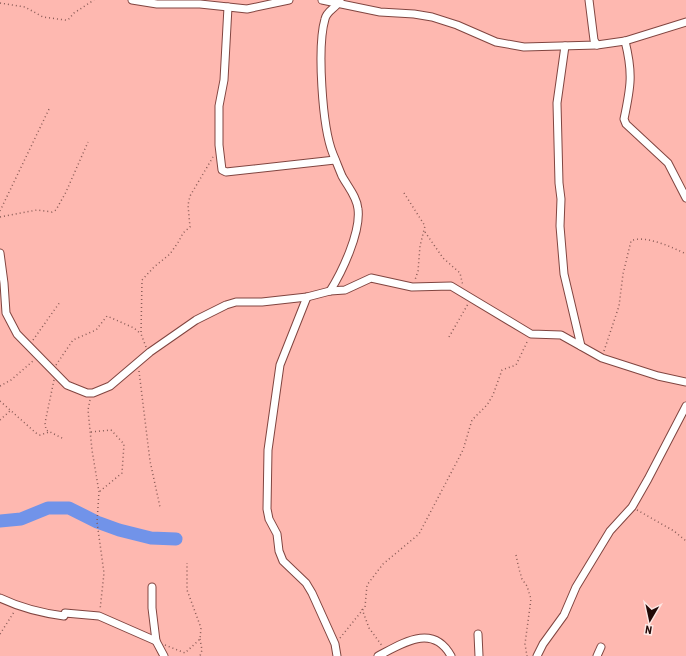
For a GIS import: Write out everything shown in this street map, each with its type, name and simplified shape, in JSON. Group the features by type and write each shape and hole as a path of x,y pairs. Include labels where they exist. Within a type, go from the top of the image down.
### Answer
{"street":[{"path":"132,0 157,4 200,4 247,9 289,0"},
{"path":"322,0 339,2 380,12 414,14 432,17 457,25 496,42 513,46 597,45 625,41 686,22"},
{"path":"589,0 594,40 597,45"},
{"path":"330,291 346,263 356,228 358,213 356,200 342,176 330,146 324,113 322,33 327,13 339,2"},
{"path":"228,7 224,80 219,106 219,145 222,170 226,172 335,160"},
{"path":"625,41 630,61 631,78 624,119 626,124 668,163 686,198"},
{"path":"564,46 556,102 559,183 561,198 560,226 564,274 581,346"},
{"path":"0,253 4,318 54,373 67,385 78,390 94,393 110,386 152,350 196,320 226,305 236,302 262,302 307,297 330,291 345,290 371,278 412,287 452,286 531,334 561,335 602,358 658,376 686,382"},
{"path":"307,297 280,365 268,450 267,509 269,519 277,534 279,551 283,561 306,583 312,593 335,644 337,656"},
{"path":"537,656 542,644 564,615 576,587 610,532 632,507 686,406"},
{"path":"152,587 152,608 156,641 164,656"},
{"path":"0,598 17,606 64,616 65,613 99,616 156,641"},
{"path":"478,634 479,656"},
{"path":"378,656 410,640 424,637 435,638 442,642 451,656"},
{"path":"597,656 601,647"}],"path":[{"path":"0,3 25,7 43,17 68,20 78,10 94,0"},
{"path":"0,211 50,107"},
{"path":"0,216 37,210 52,212 56,210 66,192 88,142"},
{"path":"152,350 144,345 140,334 142,280 154,267 170,254 179,242 183,233 190,227 188,205 190,196 214,156"},
{"path":"404,193 425,224 425,232 420,246 418,271 412,287"},
{"path":"425,232 443,258 460,273 464,292"},
{"path":"602,358 619,306 623,274 631,241 637,239 668,245 686,254"},
{"path":"449,337 472,298"},
{"path":"28,346 51,318 60,302"},
{"path":"64,439 46,430 45,423 54,373 64,352 73,340 96,330 107,316 134,328 140,334"},
{"path":"335,644 365,607 367,585 383,564 419,534 463,450 472,420 487,405 493,396 502,370 516,365 531,334"},
{"path":"0,386 11,380 37,356"},
{"path":"138,361 150,461 160,507"},
{"path":"94,393 88,403 92,450 99,492 97,522 104,573 99,616"},
{"path":"0,401 36,433 40,434 49,432"},
{"path":"0,420 10,410"},
{"path":"91,432 111,430 124,444 122,473 99,492"},
{"path":"632,507 674,531 686,541"},
{"path":"516,555 522,579 527,586 531,599 525,644 527,656"},
{"path":"187,563 187,590 200,624 202,650 200,656"},
{"path":"0,634 17,606"},
{"path":"362,609 369,628 386,652"},
{"path":"156,641 185,653 200,639"}],"waterway":[{"path":"0,521 21,519 48,508 69,508 97,522 119,530 151,538 176,539"}]}
